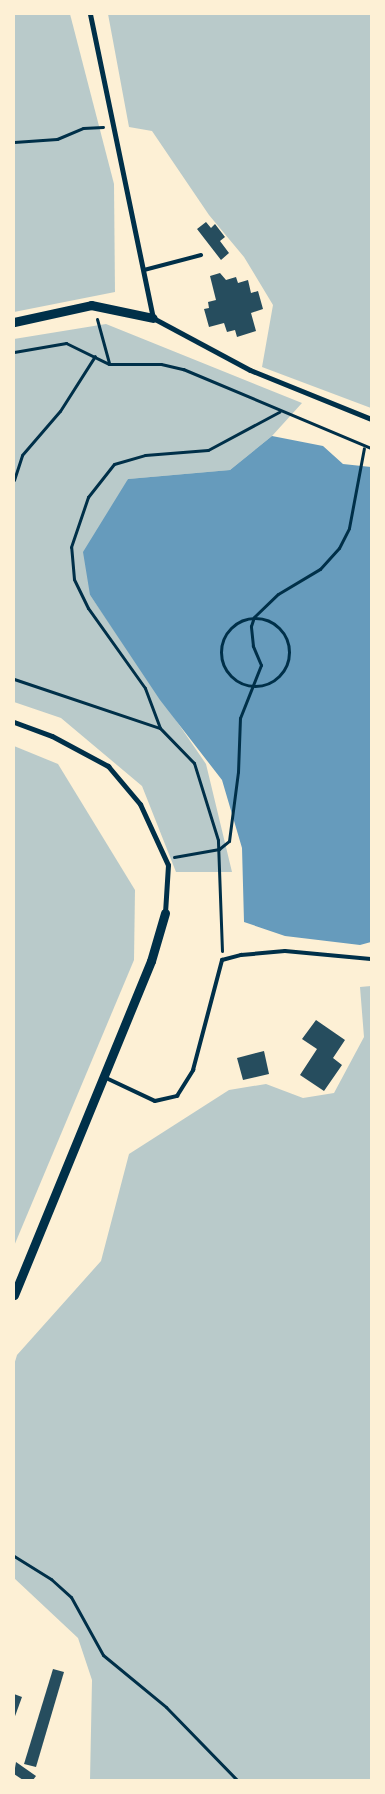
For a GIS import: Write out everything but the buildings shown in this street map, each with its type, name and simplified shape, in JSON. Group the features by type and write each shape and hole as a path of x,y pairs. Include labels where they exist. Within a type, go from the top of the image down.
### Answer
{"street":[{"path":"90,14 154,318"},
{"path":"14,322 91,305 154,318 250,370 371,420"},
{"path":"14,722 52,736 108,766 140,804 165,858 165,913 151,961 102,1076 14,1295"}],"lane":[{"path":"144,270 201,255"},
{"path":"102,1076 155,1101 177,1096 192,1070 222,960 241,955 285,951 371,958"}],"path":[{"path":"14,142 57,139 83,128 102,128 114,123"},
{"path":"91,305 109,364"},
{"path":"14,352 66,343 109,364 161,364 183,369 364,448 371,448"},
{"path":"14,480 22,455 60,411 95,356"},
{"path":"222,960 219,849 194,763 160,728 145,688 88,608 74,579 71,547 77,524 88,497 114,464 145,455 208,450 279,412"},
{"path":"254,617 280,628 290,649 284,671 265,685 254,686 238,681 226,670 221,650 230,630 238,623 254,617 278,594 320,569 339,548 350,528 358,492 364,448"},
{"path":"165,858 219,849 229,841 232,827 240,718 261,665 253,646 251,626 254,617"},
{"path":"14,679 160,728"},
{"path":"14,1556 51,1579 71,1597 103,1655 166,1707 237,1780"}],"shaded area":[{"path":"14,14 70,14 114,184 115,292 14,312"},
{"path":"108,14 371,14 371,408 262,367 273,305 244,257 209,215 152,131 129,127"},
{"path":"106,324 302,403 272,436 230,470 128,479 90,595 206,764 232,872 176,872 142,786 61,718 14,702 14,339"},
{"path":"14,746 58,764 135,890 134,960 14,1246"},
{"path":"371,986 371,1780 90,1780 92,1680 78,1638 14,1578 14,1365 17,1355 101,1261 129,1154 229,1090 266,1084 303,1098 334,1093 364,1037 360,987"}],"water":[{"path":"272,436 323,446 343,464 371,467 371,942 360,945 285,936 244,922 242,848 222,780 160,700 90,595 83,552 128,479 230,470"}]}
